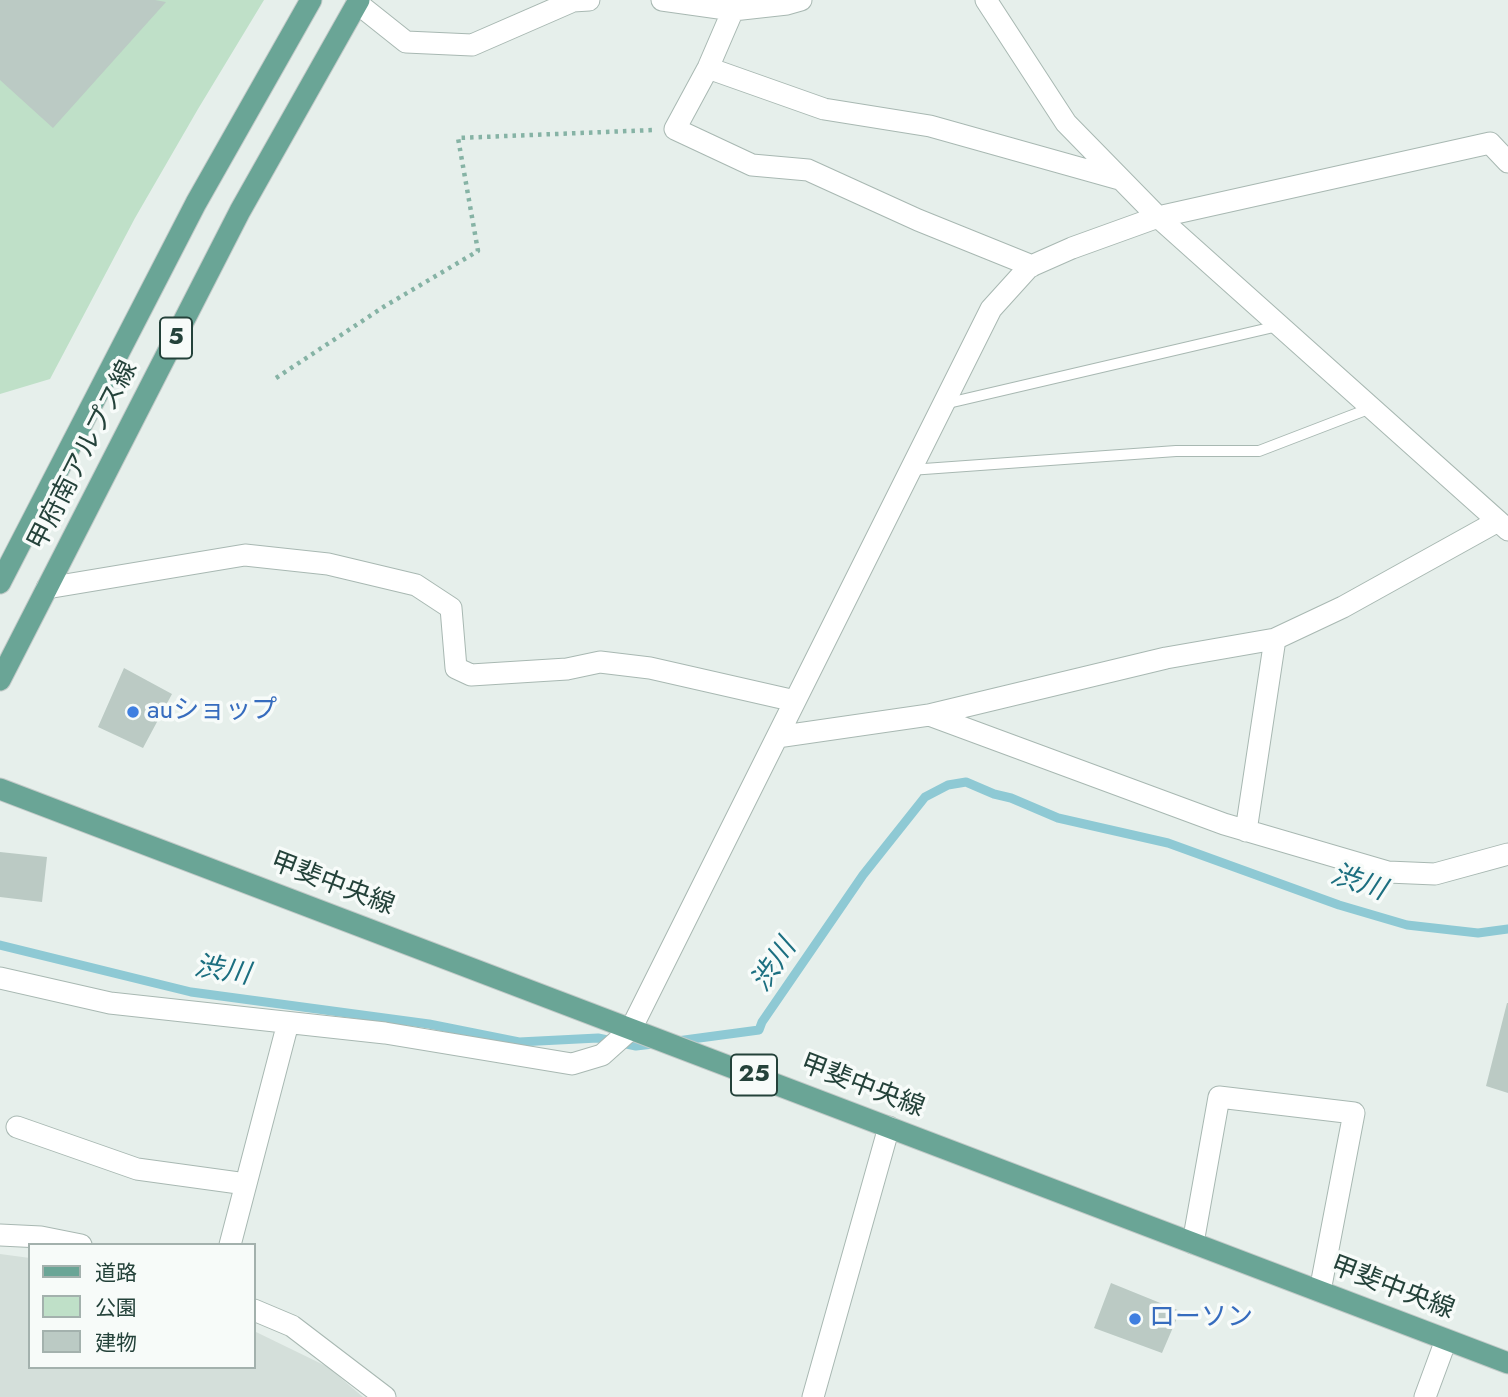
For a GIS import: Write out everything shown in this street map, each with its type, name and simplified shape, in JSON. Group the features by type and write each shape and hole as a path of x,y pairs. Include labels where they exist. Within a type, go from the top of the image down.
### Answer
{"main road":[{"name":"甲府南アルプス線","path":"0,583 196,203 312,0"},
{"name":"甲府南アルプス線","path":"0,680 240,211 358,2"},
{"name":"甲斐中央線","path":"0,789 1508,1363"}],"street":[{"path":"358,2 406,42 472,45 573,1 589,0"},
{"path":"662,0 733,10 801,0"},
{"path":"777,737 929,715 1167,658 1275,639 1503,525 1158,217 1066,123 986,0"},
{"path":"733,10 708,68 675,128 752,164 808,170 918,220 1032,266"},
{"path":"708,68 824,109 930,126 1121,179"},
{"path":"0,978 110,1003 385,1033 572,1064 602,1055 631,1029 991,309 1032,266 1072,248 1158,217 1490,143 1508,162"},
{"path":"47,588 245,555 328,564 416,585 451,608 456,668 471,675 567,669 600,662 650,668 795,701"},
{"path":"1246,831 1275,639"},
{"path":"929,715 1224,824 1388,872 1435,874 1508,854"},
{"path":"231,1243 288,1023"},
{"path":"1194,1243 1219,1097 1354,1113 1320,1292"},
{"path":"17,1126 136,1169 246,1184"},
{"path":"813,1397 889,1127"},
{"path":"0,1236 41,1237 71,1243"},
{"path":"256,1311 292,1326 385,1397"},
{"path":"1425,1397 1446,1340"}],"lane":[{"path":"944,404 1279,326"},
{"path":"910,470 1176,451 1259,451 1372,408"}],"path":[{"path":"276,378 385,306 478,251 458,138 675,128"}],"shaded area":[{"path":"0,1254 28,1258 28,1369 256,1369 256,1332 328,1367 363,1397 0,1397"}],"green space":[{"path":"0,0 264,0 135,218 50,379 0,394"}],"building":[{"path":"0,0 166,2 53,128 0,80"},
{"path":"124,668 172,694 143,748 98,727"},
{"path":"0,852 47,857 42,902 0,897"},
{"path":"1508,1003 1508,1093 1486,1086"},
{"path":"1111,1283 1180,1311 1162,1353 1094,1328"}],"waterway":[{"name":"渋川","path":"677,1041 759,1030 863,875 925,797 948,785 966,782 1058,818 1168,843 1339,905 1407,925 1478,933 1508,929"},
{"name":"渋川","path":"0,945 191,992 429,1024 519,1042 598,1038 636,1046 653,1044"}],"place":[{"name":"auショップ","path":"133,712"},
{"name":"ローソン","path":"1135,1319"}]}
